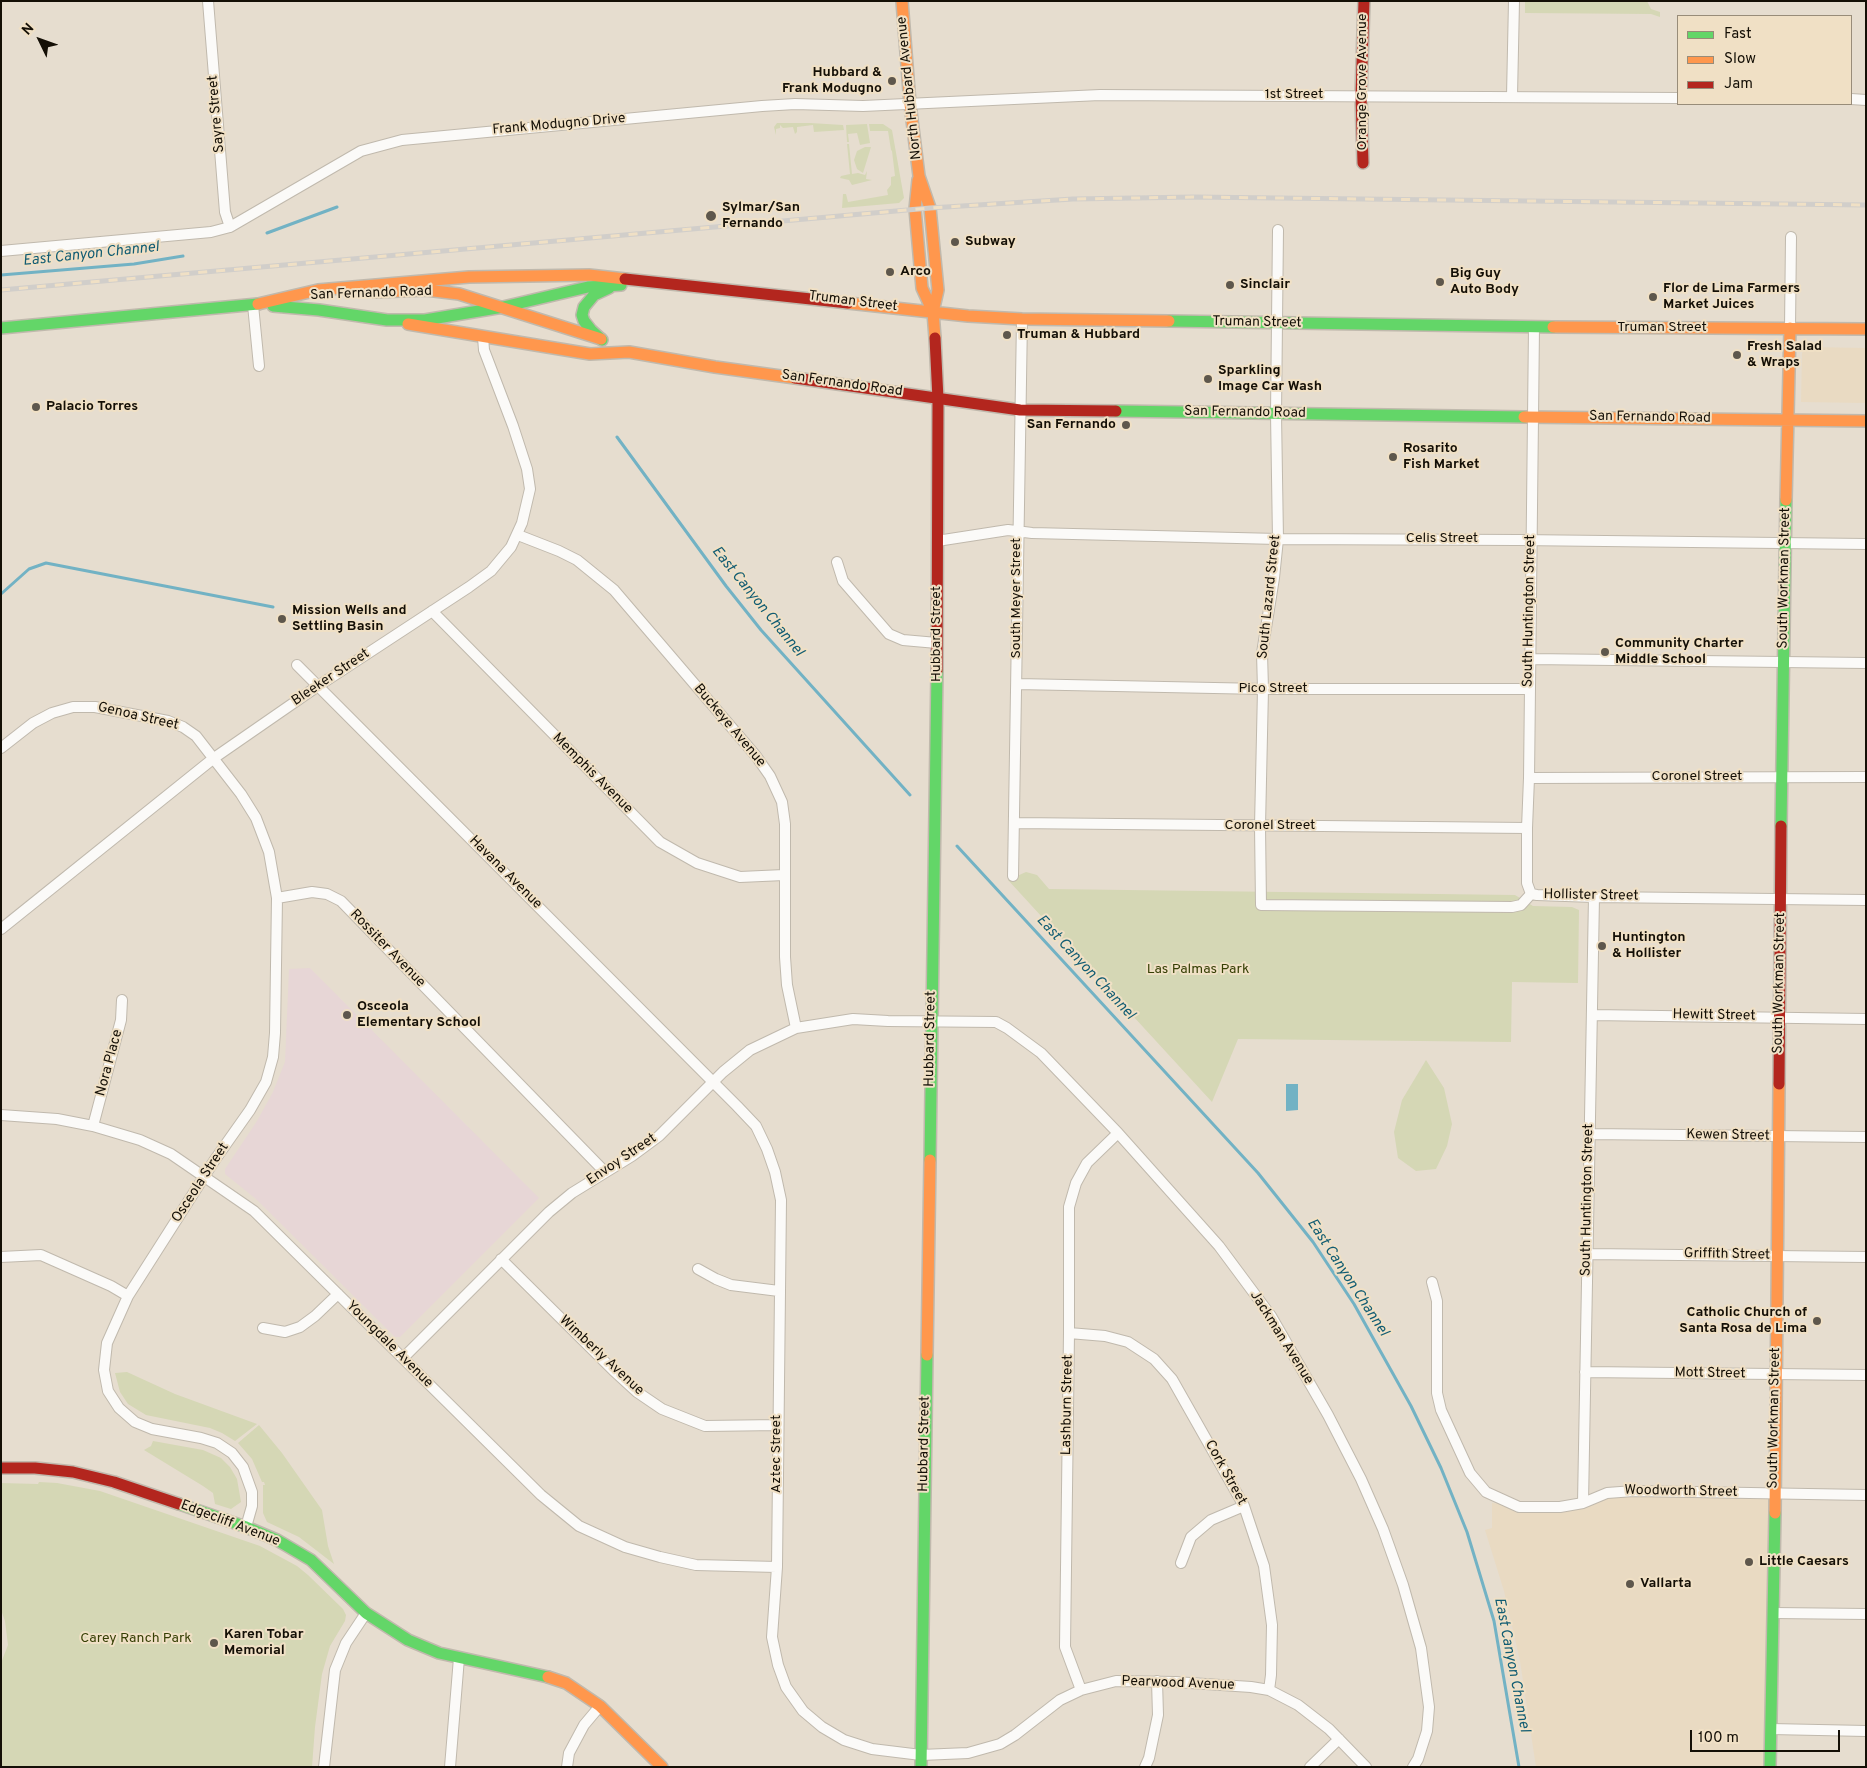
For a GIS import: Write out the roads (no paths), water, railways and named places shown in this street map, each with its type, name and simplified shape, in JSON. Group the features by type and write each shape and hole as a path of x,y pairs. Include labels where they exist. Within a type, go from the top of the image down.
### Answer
{"main road":[{"name":"North Hubbard Avenue","path":"902,1 910,104 919,176 930,208"},
{"name":"Orange Grove Avenue","path":"1363,163 1364,1"},
{"name":"North Hubbard Avenue","path":"915,209 919,176"},
{"name":"Hubbard Street","path":"921,1767 937,643 938,399 933,312 938,290 930,208"},
{"name":"Hubbard Street","path":"915,209 922,288 933,312"},
{"name":"Truman Street","path":"292,297 318,290 469,278 589,274 650,282 785,294 933,312 1022,319 1534,328 1866,329"},
{"name":"Truman Street","path":"388,320 445,318 588,287 650,282"},
{"path":"602,340 591,330 582,315 584,308 594,295 612,286"},
{"name":"San Fernando Road","path":"1,328 254,305 292,297 426,290 459,294 502,307 602,340 629,352 715,368 1020,410 1866,421"},
{"name":"San Fernando Road","path":"254,305 319,310 388,320 590,354 629,352"},
{"name":"South Workman Street","path":"1770,1767 1774,1613 1783,662 1787,543 1790,328"},
{"name":"Edgecliff Avenue","path":"1,1468 35,1468 73,1472 114,1482 246,1527 277,1540 311,1560 366,1613 408,1640 439,1653 539,1674 566,1684 587,1696 600,1706 662,1767"}],"street":[{"name":"Sayre Street","path":"208,1 225,212 230,227"},
{"path":"1512,96 1514,1"},
{"name":"1st Street","path":"910,104 1100,95 1677,98"},
{"path":"1852,100 1866,100"},
{"name":"Frank Modugno Drive","path":"230,227 361,151 402,140 794,104 863,106 910,104"},
{"path":"1,251 211,232 230,227"},
{"name":"South Lazard Street","path":"1261,905 1262,653 1278,539 1276,414 1278,230"},
{"name":"South Workman Street","path":"1790,237 1790,328"},
{"path":"254,305 259,366"},
{"name":"South Meyer Street","path":"1013,876 1022,319"},
{"name":"South Huntington Street","path":"1532,894 1527,884 1527,828 1534,328"},
{"name":"Bleeker Street","path":"1,928 214,758 491,571 518,535 530,489 513,426 484,350 483,337"},
{"name":"Celis Street","path":"937,541 1008,530 1032,533 1278,539 1866,544"},
{"name":"Buckeye Avenue","path":"518,535 577,560 614,590 756,756 770,776 782,802 785,824 784,875 787,985 796,1028"},
{"path":"837,562 843,581 889,634 903,640 937,643"},
{"name":"Memphis Avenue","path":"432,611 660,842 697,863 740,877 784,875"},
{"path":"1530,660 1866,663"},
{"name":"Havana Avenue","path":"297,665 713,1082"},
{"name":"Pico Street","path":"1017,684 1263,689 1529,689"},
{"name":"Genoa Street","path":"1,748 33,723 52,713 73,707 95,707 168,721 183,727 196,736 214,758"},
{"name":"Osceola Street","path":"214,758 256,818 269,852 277,898 273,1057 266,1082 252,1106 128,1296 107,1343 104,1370 108,1391 119,1408 135,1422 152,1429 201,1438 217,1443 232,1454 243,1467 252,1492 252,1506 246,1527"},
{"name":"Coronel Street","path":"1529,778 1866,777"},
{"name":"Coronel Street","path":"1014,823 1527,828"},
{"name":"Rossiter Avenue","path":"277,898 312,892 327,894 341,901 605,1172"},
{"name":"Hollister Street","path":"1261,905 1512,907 1521,905 1532,894 1541,896 1594,897 1866,900"},
{"name":"South Huntington Street","path":"1583,1503 1594,897"},
{"name":"Nora Place","path":"94,1126 121,1020 122,1000"},
{"name":"Hewitt Street","path":"1592,1015 1866,1019"},
{"name":"Envoy Street","path":"403,1358 555,1207 572,1193 639,1151 659,1136 734,1062 750,1050 796,1028 853,1019 931,1022"},
{"name":"Jackman Avenue","path":"931,1022 996,1022 1041,1053 1118,1133 1219,1246 1270,1316 1328,1415 1361,1479 1403,1586 1421,1648 1429,1708 1427,1731 1418,1759 1413,1767"},
{"name":"Aztec Street","path":"713,1082 756,1126 775,1172 781,1200 777,1567 772,1637 778,1665 786,1688 802,1711 822,1727 844,1740 872,1749 921,1755"},
{"name":"Youngdale Avenue","path":"1,1115 57,1119 94,1126 140,1140 171,1154 254,1211 541,1495 580,1526 625,1546 660,1557 696,1565 777,1567"},
{"name":"Lashburn Street","path":"1081,1690 1065,1647 1069,1207 1076,1183 1087,1163 1118,1133"},
{"name":"Kewen Street","path":"1590,1134 1866,1137"},
{"name":"Griffith Street","path":"1587,1254 1866,1257"},
{"path":"1,1257 41,1255 111,1286 128,1296"},
{"name":"Wimberly Avenue","path":"501,1259 625,1381 637,1392 662,1409 705,1426 778,1425"},
{"path":"698,1269 731,1285 779,1291"},
{"name":"Woodworth Street","path":"1432,1282 1438,1301 1437,1393 1441,1410 1470,1473 1486,1492 1519,1506 1560,1507 1583,1503 1607,1493 1634,1490 1866,1495"},
{"path":"263,1328 285,1332 300,1327 316,1316 338,1294"},
{"name":"Cork Street","path":"1069,1333 1105,1336 1128,1342 1154,1359 1172,1379 1244,1506 1264,1566 1272,1625 1269,1690"},
{"name":"Mott Street","path":"1585,1372 1866,1376"},
{"path":"1181,1564 1191,1537 1211,1520 1244,1506"},
{"path":"324,1767 335,1670 346,1643 366,1613"},
{"path":"1774,1613 1866,1614"},
{"path":"450,1767 459,1658"},
{"name":"Pearwood Avenue","path":"921,1755 968,1753 1000,1744 1060,1700 1081,1690 1116,1681 1157,1681 1241,1686 1269,1690 1298,1705 1329,1728 1366,1767"},
{"path":"1145,1767 1149,1758 1158,1715 1157,1681"},
{"path":"567,1767 569,1753 584,1725 600,1706"},
{"path":"1770,1730 1866,1731"},
{"path":"1310,1767 1339,1739"}],"water":[{"path":"1286,1084 1298,1084 1298,1110 1286,1111"}],"waterway":[{"name":"East Canyon Channel","path":"267,233 337,207"},
{"name":"East Canyon Channel","path":"1,275 134,264 183,256"},
{"name":"East Canyon Channel","path":"617,437 726,586 761,630 910,795"},
{"path":"1,594 29,569 46,563 273,607"},
{"name":"East Canyon Channel","path":"957,846 1258,1173 1313,1242 1354,1304 1411,1406 1441,1468 1467,1532 1494,1621 1519,1767"}],"railway":[{"path":"1,290 930,208 1073,199 1194,197 1866,205"}],"place":[{"name":"Hubbard & Frank Modugno","path":"892,81"},
{"name":"Sylmar/San Fernando","path":"711,216"},
{"name":"Subway","path":"955,242"},
{"name":"Arco","path":"890,272"},
{"name":"Big Guy Auto Body","path":"1440,282"},
{"name":"Sinclair","path":"1230,285"},
{"name":"Flor de Lima Farmers Market Juices","path":"1653,297"},
{"name":"Truman & Hubbard","path":"1007,335"},
{"name":"Fresh Salad & Wraps","path":"1737,355"},
{"name":"Sparkling Image Car Wash","path":"1208,379"},
{"name":"Palacio Torres","path":"36,407"},
{"name":"San Fernando","path":"1126,425"},
{"name":"Rosarito Fish Market","path":"1393,457"},
{"name":"Mission Wells and Settling Basin","path":"282,619"},
{"name":"Community Charter Middle School","path":"1605,652"},
{"name":"Huntington & Hollister","path":"1602,946"},
{"name":"Osceola Elementary School","path":"347,1015"},
{"name":"Catholic Church of Santa Rosa de Lima","path":"1817,1321"},
{"name":"Little Caesars","path":"1749,1562"},
{"name":"Vallarta","path":"1630,1584"},
{"name":"Karen Tobar Memorial","path":"214,1643"}],"park label":[{"name":"Las Palmas Park","path":"1198,970"},
{"name":"Carey Ranch Park","path":"136,1639"}]}
